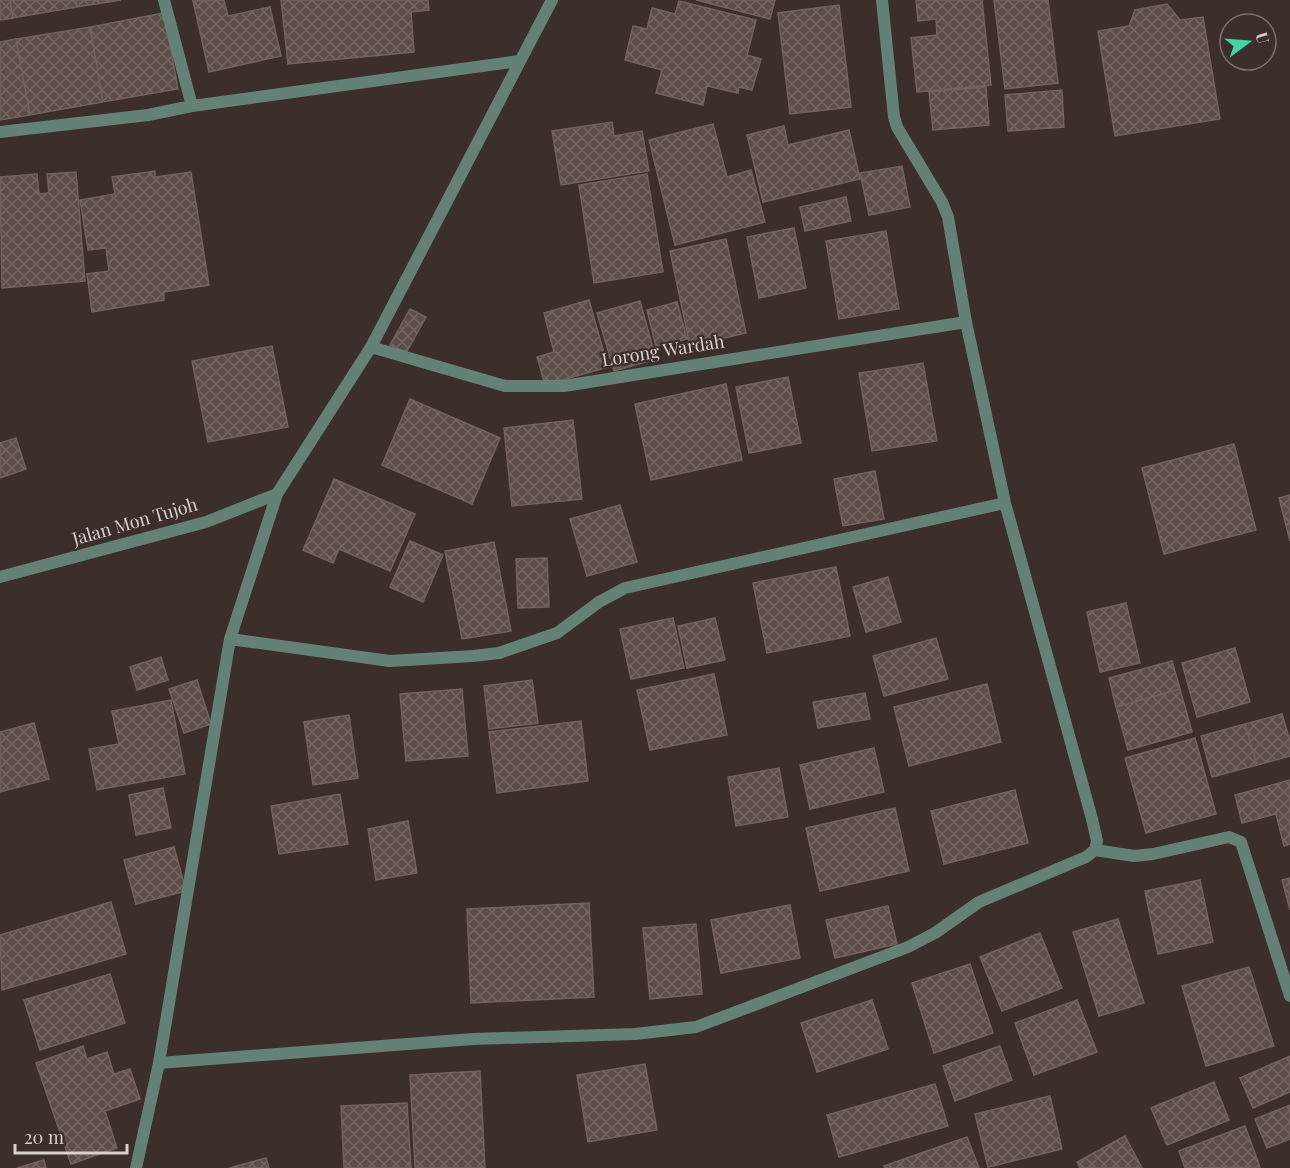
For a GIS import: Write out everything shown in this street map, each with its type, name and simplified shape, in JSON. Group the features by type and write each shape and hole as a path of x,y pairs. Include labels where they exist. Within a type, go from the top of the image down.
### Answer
{"street":[{"path":"164,0 192,106"},
{"path":"136,1168 159,1063 230,639 277,494 371,347 552,0"},
{"path":"159,1063 473,1039 635,1034 696,1027 908,947 935,933 980,902 1086,857 1095,850 1097,841 1092,819 1005,503 966,322 948,217 942,202 897,127 894,117 882,0"},
{"path":"0,132 148,115 192,106 519,61"},
{"name":"Lorong Wardah","path":"371,347 505,386 564,386 966,322"},
{"name":"Jalan Mon Tujoh","path":"0,577 206,522 277,494"},
{"path":"230,639 390,661 499,653 557,633 599,602 625,588 1005,503"},
{"path":"1095,850 1134,856 1229,837 1241,842 1290,996"}],"building":[{"path":"0,0 10,0 13,18 0,20"},
{"path":"10,0 76,0 77,7 13,18"},
{"path":"76,0 121,0 77,7"},
{"path":"224,0 228,16 270,7 281,56 209,72 193,1"},
{"path":"281,0 428,0 429,10 411,12 414,52 288,64"},
{"path":"696,0 775,0 770,19"},
{"path":"916,0 982,0 991,85 917,92 911,38 937,35 936,19 918,21"},
{"path":"994,0 1048,0 1058,83 1005,89"},
{"path":"679,1 756,20 747,55 761,59 752,90 739,87 738,93 707,86 703,105 656,93 662,70 625,60 633,26 647,29 652,8 675,14"},
{"path":"1167,4 1180,20 1203,17 1220,119 1115,136 1098,31 1129,26 1135,10"},
{"path":"839,5 851,107 790,114 778,13"},
{"path":"164,13 178,89 103,102 90,27"},
{"path":"90,27 103,102 30,115 16,39"},
{"path":"16,39 30,115 0,120 0,42"},
{"path":"986,87 989,125 933,130 929,92"},
{"path":"1062,90 1064,127 1008,131 1005,95"},
{"path":"612,122 614,136 642,131 649,171 561,185 552,131"},
{"path":"713,124 727,177 751,170 765,222 675,245 649,140"},
{"path":"784,126 788,145 849,130 860,179 763,202 747,135"},
{"path":"902,166 910,207 869,215 860,173"},
{"path":"155,171 155,177 191,172 209,285 164,292 164,300 92,312 87,274 109,271 106,248 88,250 80,200 115,194 112,177"},
{"path":"76,172 85,281 2,288 0,177 37,174 39,194 49,193 47,174"},
{"path":"647,174 663,272 594,283 579,185"},
{"path":"846,197 851,221 805,231 800,207"},
{"path":"794,228 806,288 759,298 747,237"},
{"path":"886,231 899,309 839,319 826,241"},
{"path":"726,239 746,333 690,346 670,251"},
{"path":"589,300 608,367 545,385 537,357 554,352 544,313"},
{"path":"640,301 656,359 614,371 597,313"},
{"path":"677,302 687,339 656,347 647,310"},
{"path":"410,309 426,317 406,353 390,345"},
{"path":"272,346 288,427 208,442 192,361"},
{"path":"923,363 937,441 872,451 859,373"},
{"path":"788,377 801,443 749,453 736,387"},
{"path":"726,384 742,460 651,480 635,404"},
{"path":"410,399 500,438 472,504 382,465"},
{"path":"573,420 582,499 512,506 504,428"},
{"path":"16,438 26,469 0,478 0,443"},
{"path":"1234,444 1256,530 1164,554 1142,468"},
{"path":"875,471 884,519 843,526 834,479"},
{"path":"334,479 415,514 390,571 339,549 333,563 303,550"},
{"path":"1290,495 1290,541 1279,498"},
{"path":"620,505 637,562 587,576 570,519"},
{"path":"410,541 443,555 423,602 390,587"},
{"path":"494,542 511,631 462,639 445,551"},
{"path":"547,558 549,607 518,608 516,559"},
{"path":"836,567 850,636 767,653 753,583"},
{"path":"888,577 901,622 866,632 853,587"},
{"path":"1126,603 1140,663 1100,672 1087,612"},
{"path":"673,618 684,668 631,679 620,629"},
{"path":"715,618 725,660 687,668 678,626"},
{"path":"936,638 948,679 884,696 873,656"},
{"path":"1235,648 1250,702 1197,717 1182,663"},
{"path":"161,657 168,680 137,690 130,667"},
{"path":"1172,661 1180,689 1116,707 1109,678"},
{"path":"714,674 727,735 650,750 637,690"},
{"path":"197,680 211,724 184,733 169,689"},
{"path":"532,680 538,723 489,729 484,686"},
{"path":"987,684 1001,742 909,766 894,707"},
{"path":"462,689 468,756 406,761 400,694"},
{"path":"1180,689 1192,732 1128,750 1116,707"},
{"path":"865,693 870,719 818,728 813,702"},
{"path":"171,700 185,774 97,790 89,749 119,744 112,711"},
{"path":"1282,714 1290,741 1290,756 1257,765 1245,724"},
{"path":"349,715 358,778 313,785 304,722"},
{"path":"581,721 588,781 497,793 489,732"},
{"path":"34,723 49,779 0,792 0,732"},
{"path":"1245,724 1257,765 1212,777 1201,736"},
{"path":"1195,738 1216,814 1146,833 1125,758"},
{"path":"874,748 884,792 810,809 800,765"},
{"path":"779,768 788,817 736,826 728,777"},
{"path":"1290,780 1290,844 1284,846 1276,814 1242,823 1235,795"},
{"path":"163,788 171,828 136,835 129,795"},
{"path":"1015,790 1028,843 944,864 931,811"},
{"path":"340,794 348,844 279,854 271,806"},
{"path":"895,808 909,871 820,891 806,828"},
{"path":"408,821 417,873 376,880 368,829"},
{"path":"174,847 186,891 136,904 124,860"},
{"path":"1290,878 1290,910 1282,880"},
{"path":"1200,880 1213,942 1158,954 1145,891"},
{"path":"111,902 126,954 2,990 0,935"},
{"path":"589,903 594,997 471,1003 467,909"},
{"path":"790,905 800,958 721,973 711,920"},
{"path":"888,906 897,944 835,958 826,920"},
{"path":"1118,919 1144,1003 1099,1016 1073,932"},
{"path":"696,924 702,994 650,999 643,928"},
{"path":"1040,933 1062,988 1002,1011 980,957"},
{"path":"970,964 993,1033 934,1053 912,983"},
{"path":"1249,967 1274,1046 1206,1066 1182,986"},
{"path":"110,974 125,1023 40,1050 24,1000"},
{"path":"872,1000 888,1049 817,1072 801,1023"},
{"path":"1077,1000 1097,1052 1034,1075 1015,1023"},
{"path":"83,1046 87,1059 107,1052 114,1074 130,1069 140,1099 105,1111 117,1148 71,1164 36,1063"},
{"path":"1000,1046 1012,1080 955,1101 943,1066"},
{"path":"1290,1056 1290,1092 1253,1108 1240,1078"},
{"path":"645,1064 657,1130 588,1142 577,1075"},
{"path":"480,1071 485,1168 415,1168 410,1075"},
{"path":"1214,1082 1229,1120 1167,1145 1151,1108"},
{"path":"935,1084 948,1126 839,1157 827,1115"},
{"path":"1050,1096 1062,1149 988,1167 975,1114"},
{"path":"407,1103 411,1168 344,1168 341,1106"},
{"path":"1290,1105 1290,1139 1267,1148 1255,1119"},
{"path":"1245,1126 1260,1167 1185,1168 1179,1151"},
{"path":"1125,1136 1142,1168 1080,1168 1077,1162"},
{"path":"967,1137 979,1168 885,1168 884,1166"},
{"path":"266,1158 269,1168 229,1168"},
{"path":"44,1160 46,1168 17,1168"}]}
